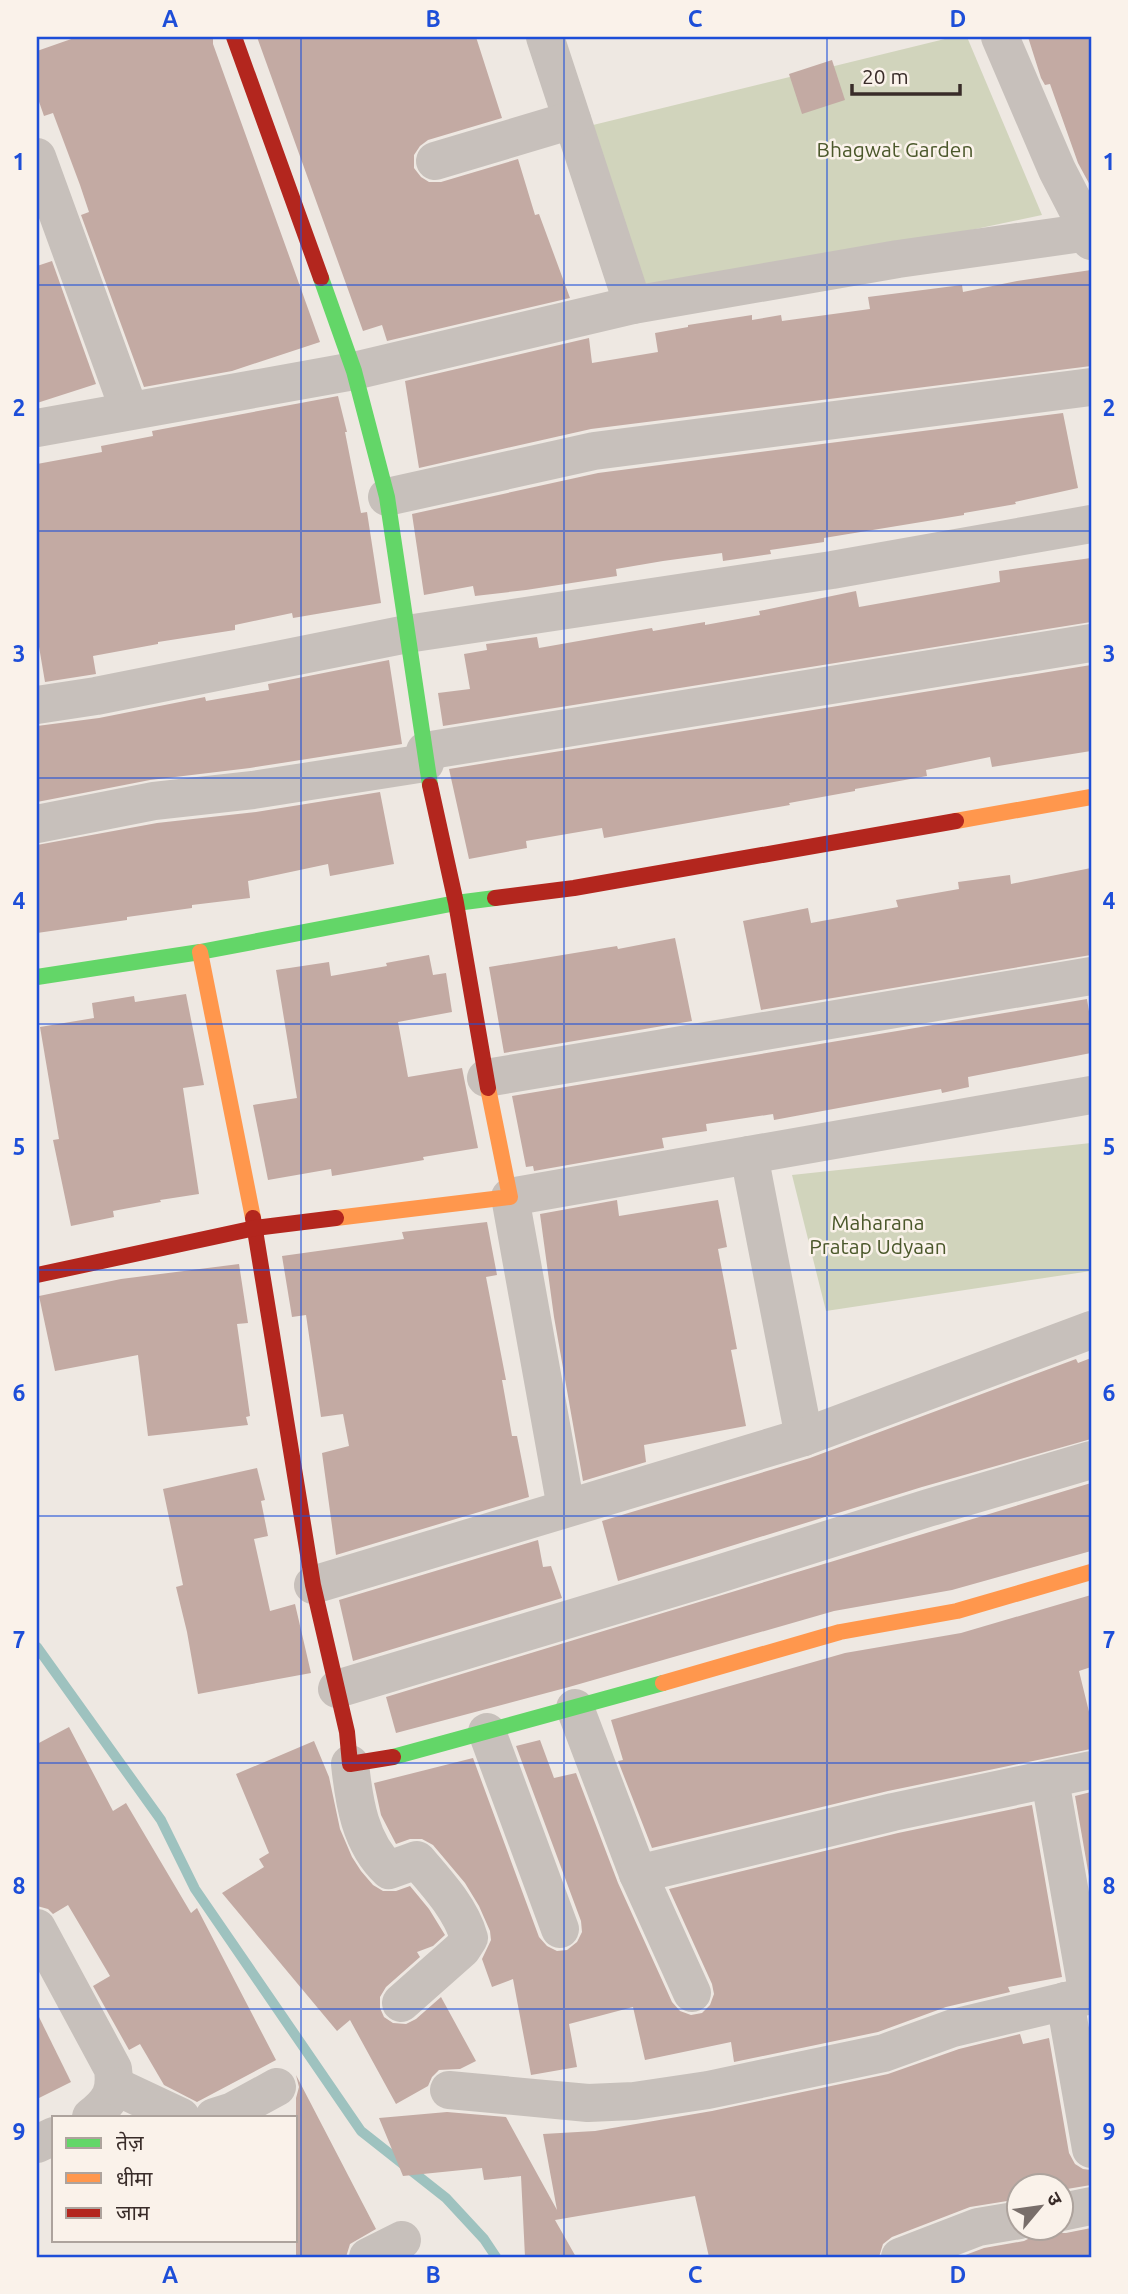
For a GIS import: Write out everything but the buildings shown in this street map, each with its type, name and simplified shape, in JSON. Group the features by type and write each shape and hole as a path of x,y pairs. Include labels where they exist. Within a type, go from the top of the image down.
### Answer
{"street":[{"path":"234,37 354,371 387,497 425,757 456,903 566,1508"},
{"path":"545,37 633,305"},
{"path":"37,428 354,371 633,305 898,259 1090,237 1057,170 1000,37"},
{"path":"435,161 572,120"},
{"path":"37,157 129,410"},
{"path":"387,497 594,451 1091,387"},
{"path":"37,705 96,696 407,634 832,570 1091,524"},
{"path":"37,824 154,801 253,790 425,757 1091,643"},
{"path":"37,976 200,952 456,903 574,888 1091,797"},
{"path":"200,952 256,1228 313,1585 346,1732 355,1803 364,1833 380,1861 389,1870 417,1860 455,1910 469,1938 462,1949 401,2003"},
{"path":"486,1078 1091,976"},
{"path":"37,1275 256,1228 510,1197 1091,1095"},
{"path":"749,1154 804,1437"},
{"path":"313,1585 804,1437 1091,1331"},
{"path":"337,1689 1091,1460"},
{"path":"349,1765 384,1759 487,1732 840,1632 957,1611 1091,1572"},
{"path":"575,1708 638,1874 692,1993"},
{"path":"487,1732 560,1929"},
{"path":"638,1874 893,1812 1091,1770"},
{"path":"1050,1780 1081,1997 1091,2149"},
{"path":"37,1928 113,2069 115,2086 104,2107 92,2116"},
{"path":"449,2090 588,2103 634,2101 708,2090 884,2053 953,2028 1081,1997"},
{"path":"115,2086 179,2116"},
{"path":"217,2116 233,2111 277,2087"},
{"path":"901,2257 978,2227 1006,2222"},
{"path":"368,2257 402,2240"}],"green space":[{"name":"Bhagwat Garden","path":"953,37 967,37 1042,215 642,300 589,126"},
{"name":"Maharana Pratap Udyaan","path":"1091,1143 1091,1271 826,1311 792,1175"}],"waterway":[{"path":"37,1647 161,1820 195,1889 361,2131 446,2198 484,2239 496,2257"}],"traffic: fast":[{"path":"321,278 354,371 387,497 430,785"},
{"path":"37,977 200,952 456,903 495,898"},
{"path":"393,1757 663,1683"}],"traffic: slow":[{"path":"956,821 1091,797"},
{"path":"200,952 253,1218"},
{"path":"336,1218 510,1197 488,1088"},
{"path":"663,1683 840,1632 957,1611 1091,1572"}],"traffic: jam":[{"path":"234,37 321,278"},
{"path":"430,785 456,903 488,1088"},
{"path":"495,898 574,888 956,821"},
{"path":"253,1218 313,1585 347,1732 350,1764 393,1757"},
{"path":"37,1275 255,1228 336,1218"}]}
